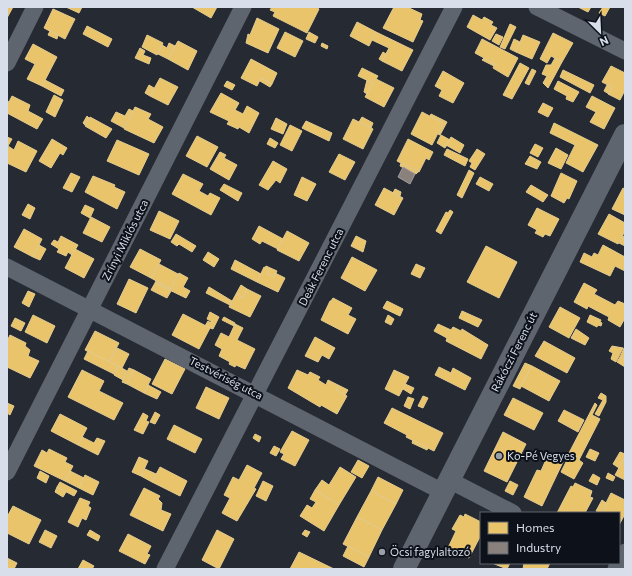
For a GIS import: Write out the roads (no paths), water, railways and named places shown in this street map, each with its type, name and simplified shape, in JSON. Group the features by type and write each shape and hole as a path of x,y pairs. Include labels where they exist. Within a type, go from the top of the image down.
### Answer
{"street":[{"path":"7,62 35,7"},
{"name":"Zrínyi Miklós utca","path":"7,472 243,7"},
{"name":"Deák Ferenc utca","path":"165,569 454,7"},
{"path":"536,7 625,51"},
{"name":"Rákóczi Ferenc út","path":"404,569 625,135"},
{"name":"Testvériség utca","path":"7,267 255,394 446,486 511,512"}],"place":[{"name":"Ko-Pé Vegyes","path":"499,456"},
{"name":"Öcsi fagylaltozó","path":"382,552"}]}
